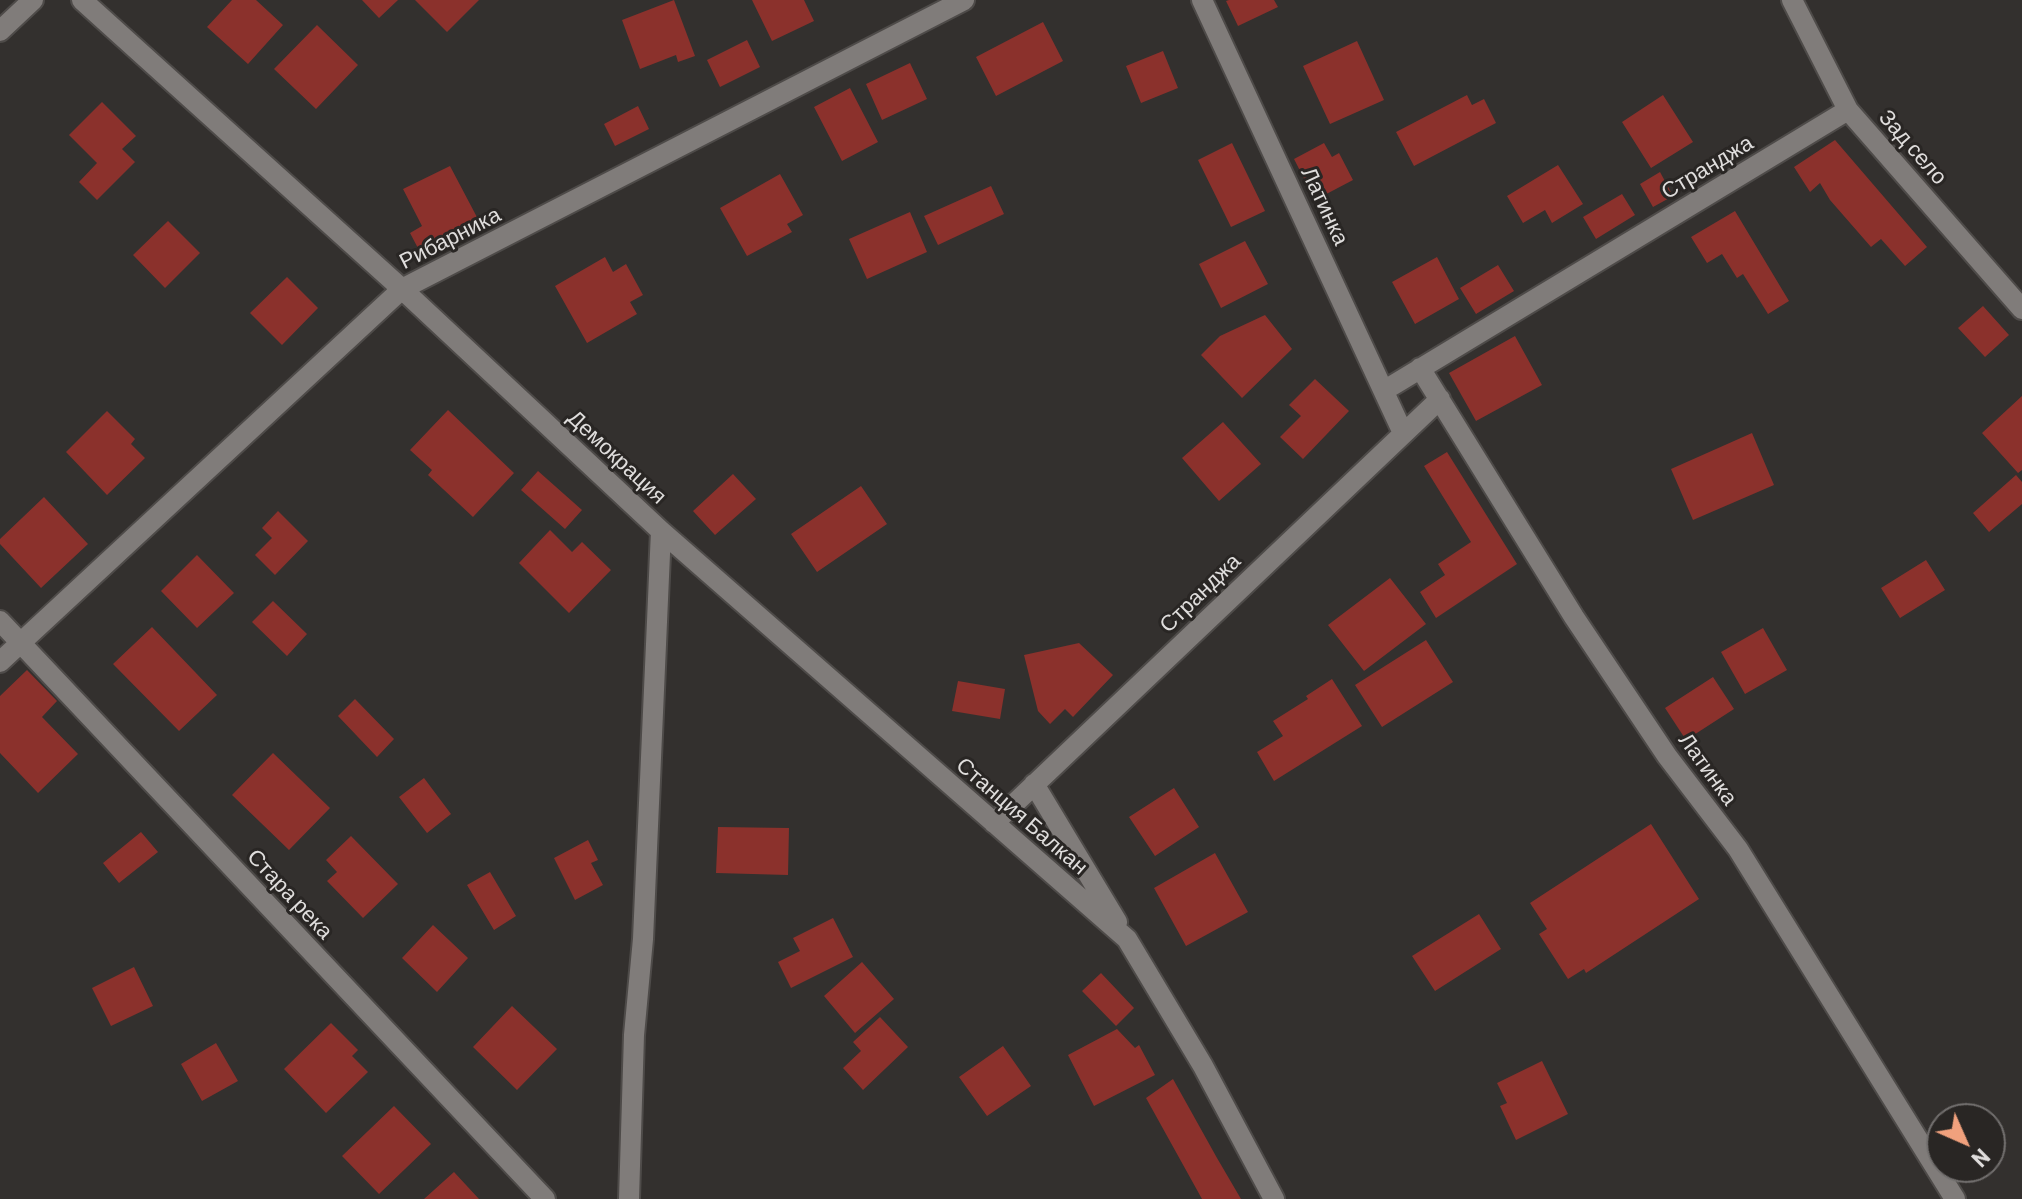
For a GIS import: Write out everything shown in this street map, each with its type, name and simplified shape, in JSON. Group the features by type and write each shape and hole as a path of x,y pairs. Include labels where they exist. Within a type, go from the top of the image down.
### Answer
{"street":[{"path":"0,31 33,0"},
{"name":"Демокрация","path":"82,0 402,289 661,531 643,939 634,1035 629,1199"},
{"name":"Рибарника","path":"0,662 402,289 964,0"},
{"name":"Латинка","path":"1202,0 1403,433"},
{"name":"Зад село","path":"1792,0 1848,110 2022,309"},
{"name":"Странджа","path":"1385,390 1848,110"},
{"name":"Латинка","path":"1420,368 1574,617 1667,756 1738,849 1955,1199"},
{"name":"Странджа","path":"994,823 1440,399"},
{"name":"Станция Балкан","path":"661,531 1127,939 1203,1066 1274,1199"},
{"name":"Стара река","path":"0,621 545,1199"},
{"path":"1034,784 1127,939"}],"building":[{"path":"232,0 256,0 283,25 248,64 207,27"},
{"path":"362,0 398,0 379,18"},
{"path":"415,0 479,0 447,32"},
{"path":"674,0 695,56 678,62 676,55 640,69 622,20"},
{"path":"752,0 804,0 814,21 772,41"},
{"path":"1274,0 1278,7 1238,26 1226,1"},
{"path":"1043,22 1063,61 996,96 976,57"},
{"path":"317,25 358,65 316,109 274,69"},
{"path":"747,40 760,67 720,87 707,60"},
{"path":"1357,41 1384,100 1330,124 1303,66"},
{"path":"1163,51 1178,88 1141,103 1126,66"},
{"path":"910,63 927,99 882,120 866,84"},
{"path":"850,88 878,142 842,161 814,107"},
{"path":"1467,95 1472,105 1484,99 1496,123 1414,166 1396,132"},
{"path":"1663,95 1693,142 1651,168 1622,122"},
{"path":"102,102 136,136 122,149 135,162 97,200 79,182 97,163 69,135"},
{"path":"638,106 649,129 615,146 604,124"},
{"path":"1835,140 1927,247 1905,266 1881,239 1871,247 1830,200 1820,183 1810,192 1794,167"},
{"path":"1232,143 1265,211 1231,227 1198,160"},
{"path":"1324,143 1332,157 1339,153 1353,180 1315,200 1294,159"},
{"path":"1558,165 1583,204 1552,223 1545,210 1523,223 1507,196"},
{"path":"450,166 479,221 420,252 410,233 422,226 403,189"},
{"path":"1660,172 1673,196 1653,207 1640,184"},
{"path":"780,174 803,215 787,224 792,232 747,256 720,208"},
{"path":"991,186 1004,214 938,245 924,216"},
{"path":"1622,194 1635,215 1596,239 1583,217"},
{"path":"1735,211 1789,301 1768,314 1743,274 1737,278 1722,254 1707,263 1691,237"},
{"path":"910,212 927,252 867,279 849,239"},
{"path":"168,221 200,253 165,288 133,255"},
{"path":"1245,241 1268,284 1221,308 1199,264"},
{"path":"605,257 613,272 626,264 643,295 630,302 637,314 587,343 555,286"},
{"path":"1437,257 1459,299 1415,324 1392,282"},
{"path":"1498,265 1514,291 1476,314 1460,288"},
{"path":"287,277 318,308 282,345 250,313"},
{"path":"1983,306 2009,335 1985,357 1958,328"},
{"path":"1265,315 1292,349 1242,398 1201,355 1220,336"},
{"path":"1515,336 1542,385 1476,421 1449,373"},
{"path":"1315,379 1349,411 1303,459 1280,437 1301,416 1289,405"},
{"path":"2022,396 2022,470 2018,473 1982,433"},
{"path":"448,410 514,473 473,517 428,475 432,470 410,450"},
{"path":"107,411 135,439 131,444 145,458 107,495 66,452"},
{"path":"1223,422 1261,464 1219,501 1182,458"},
{"path":"1752,433 1774,485 1693,520 1671,469"},
{"path":"1447,452 1517,564 1436,618 1420,592 1445,575 1438,564 1471,542 1424,466"},
{"path":"538,471 582,510 565,529 521,490"},
{"path":"733,474 756,499 715,535 693,511"},
{"path":"2016,475 2022,482 2022,504 1989,532 1973,513"},
{"path":"861,486 887,524 817,572 791,534"},
{"path":"44,497 88,544 41,588 0,544 0,539"},
{"path":"278,511 308,541 275,575 255,555 272,538 262,528"},
{"path":"550,530 572,552 582,542 611,570 569,613 519,563"},
{"path":"197,555 234,593 197,628 161,591"},
{"path":"1926,560 1945,590 1900,618 1881,588"},
{"path":"1390,578 1426,624 1364,671 1328,625"},
{"path":"273,601 307,634 287,656 252,622"},
{"path":"152,627 217,695 179,731 113,664"},
{"path":"1763,628 1787,670 1745,694 1721,652"},
{"path":"1426,640 1453,682 1382,727 1355,685"},
{"path":"1079,643 1113,675 1073,717 1065,709 1050,724 1038,711 1024,655"},
{"path":"27,670 57,701 42,717 78,754 38,793 0,753 0,696"},
{"path":"1713,677 1734,709 1686,740 1665,708"},
{"path":"1332,679 1362,726 1274,781 1257,752 1283,736 1273,721"},
{"path":"958,681 1005,689 1000,719 952,711"},
{"path":"355,699 394,739 377,757 338,716"},
{"path":"273,753 330,808 289,850 232,795"},
{"path":"424,778 451,814 427,833 399,797"},
{"path":"1174,788 1199,827 1155,856 1129,817"},
{"path":"1651,824 1699,899 1586,973 1584,969 1568,979 1539,934 1547,929 1530,903"},
{"path":"718,827 789,828 788,875 716,873"},
{"path":"141,832 158,852 119,883 103,863"},
{"path":"351,836 398,884 363,918 327,881 337,872 326,860"},
{"path":"588,840 598,860 591,863 603,885 575,900 554,858"},
{"path":"1215,853 1248,912 1186,946 1154,888"},
{"path":"490,872 516,916 494,930 467,885"},
{"path":"1479,914 1501,949 1435,991 1412,956"},
{"path":"833,918 853,957 791,988 778,962 800,951 793,938"},
{"path":"433,925 468,958 437,992 402,958"},
{"path":"862,962 894,999 855,1033 824,996"},
{"path":"134,967 153,1006 111,1026 92,988"},
{"path":"1101,973 1134,1008 1116,1026 1082,991"},
{"path":"512,1006 557,1049 517,1090 473,1047"},
{"path":"880,1017 908,1047 863,1090 843,1068 861,1051 853,1042"},
{"path":"331,1023 358,1050 352,1056 368,1072 326,1113 284,1069"},
{"path":"1117,1029 1135,1048 1139,1045 1155,1075 1094,1106 1068,1055"},
{"path":"216,1043 238,1081 202,1101 181,1064"},
{"path":"1003,1046 1031,1086 987,1116 959,1077"},
{"path":"1542,1061 1568,1114 1516,1140 1500,1106 1507,1103 1497,1083"},
{"path":"1173,1079 1241,1199 1202,1199 1146,1098"},
{"path":"394,1106 431,1144 379,1194 342,1156"},
{"path":"454,1172 479,1199 424,1199"}]}
